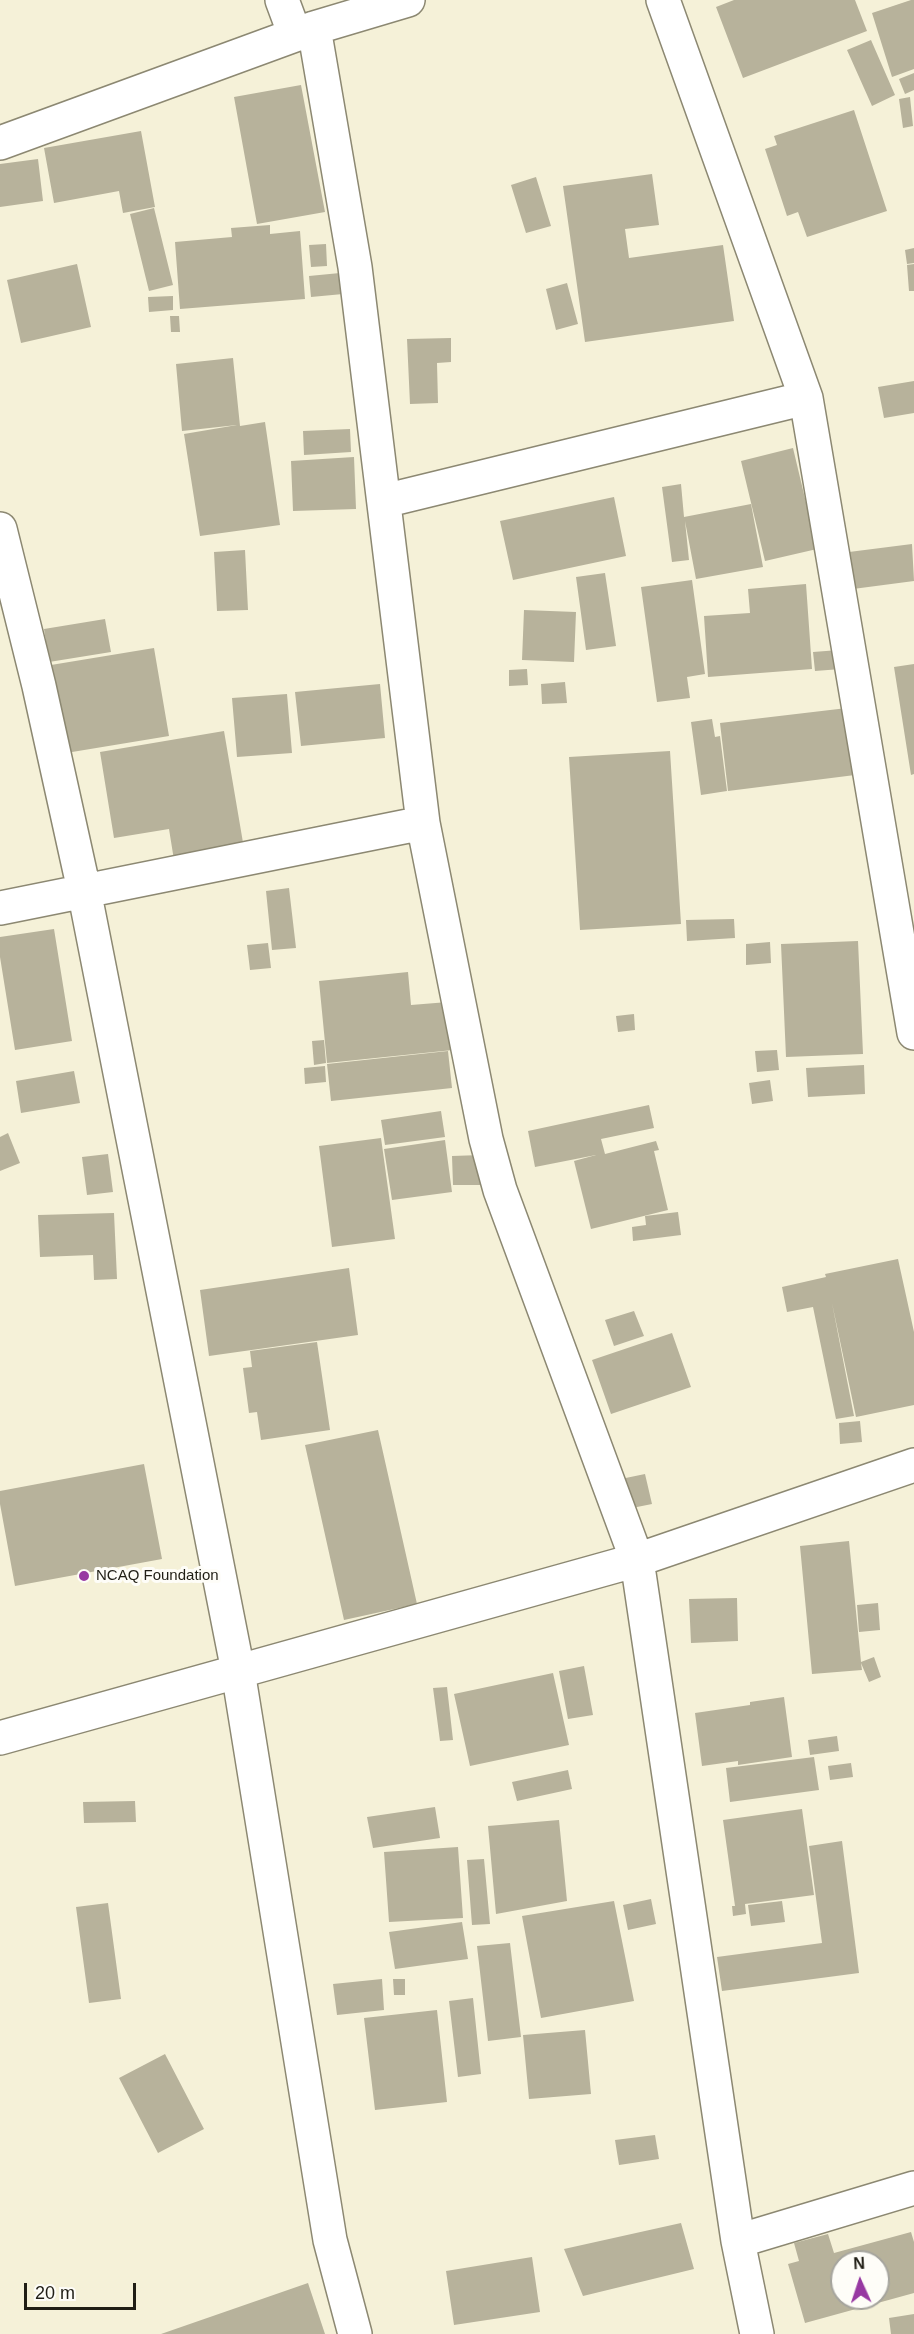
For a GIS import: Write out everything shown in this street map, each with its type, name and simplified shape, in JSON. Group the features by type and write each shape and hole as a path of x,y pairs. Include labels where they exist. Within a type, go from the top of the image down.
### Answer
{"street":[{"path":"282,0 305,31 355,267 423,823 486,1139 500,1191 637,1560 738,2241 757,2334"},
{"path":"0,143 305,31 408,0"},
{"path":"663,0 806,398 914,1033"},
{"path":"384,501 806,398"},
{"path":"0,529 39,686 84,890 238,1671 330,2240 355,2334"},
{"path":"0,908 423,823"},
{"path":"0,1738 637,1560 914,1465"},
{"path":"738,2241 914,2188"}],"building":[{"path":"734,0 855,0 867,31 743,78 716,7"},
{"path":"914,0 914,69 892,77 872,13"},
{"path":"871,40 895,95 872,106 847,50"},
{"path":"914,73 914,90 905,94 899,79"},
{"path":"301,85 325,212 257,224 234,97"},
{"path":"910,97 913,126 903,128 899,99"},
{"path":"854,110 887,211 807,237 798,212 787,216 765,149 777,145 774,136"},
{"path":"141,131 155,207 123,213 119,191 54,203 44,148"},
{"path":"38,159 43,201 0,207 0,164"},
{"path":"652,174 659,225 625,229 629,258 723,245 734,321 585,342 563,186"},
{"path":"536,177 551,226 526,233 511,185"},
{"path":"154,208 173,285 149,291 130,214"},
{"path":"270,225 270,234 300,231 305,299 180,309 175,242 232,237 231,228"},
{"path":"326,244 327,266 311,267 309,245"},
{"path":"914,248 914,263 907,264 905,250"},
{"path":"77,264 91,327 21,343 7,280"},
{"path":"914,264 914,291 909,291 907,265"},
{"path":"340,273 343,294 311,297 309,276"},
{"path":"567,283 578,324 556,330 546,289"},
{"path":"173,296 173,310 149,312 148,297"},
{"path":"170,316 179,316 180,332 171,332"},
{"path":"451,338 451,362 437,363 438,403 410,404 407,339"},
{"path":"233,358 240,426 265,422 280,525 200,536 184,434 237,425 182,431 176,364"},
{"path":"914,381 914,413 884,418 878,387"},
{"path":"350,429 351,452 304,455 303,431"},
{"path":"793,448 817,549 765,561 741,461"},
{"path":"354,457 356,509 293,511 291,461"},
{"path":"681,484 684,517 751,504 763,567 696,579 685,521 689,560 672,562 662,487"},
{"path":"614,497 626,556 513,580 500,521"},
{"path":"912,544 914,581 853,589 849,552"},
{"path":"245,550 248,610 217,611 214,552"},
{"path":"605,573 616,646 586,650 576,577"},
{"path":"692,580 705,674 687,677 690,698 657,702 641,587"},
{"path":"806,584 812,669 708,677 704,616 750,613 748,589"},
{"path":"524,610 576,612 574,662 522,660"},
{"path":"105,619 111,652 49,662 44,629"},
{"path":"154,648 169,736 66,753 51,665"},
{"path":"839,650 841,669 815,671 813,652"},
{"path":"914,664 914,774 911,775 894,667"},
{"path":"527,669 528,685 509,686 509,670"},
{"path":"565,682 567,703 542,704 541,684"},
{"path":"380,684 385,738 301,746 295,692"},
{"path":"287,694 292,753 237,757 232,698"},
{"path":"847,708 855,775 728,791 720,723"},
{"path":"712,719 715,737 720,736 727,791 701,795 691,722"},
{"path":"224,731 248,872 178,885 169,829 114,838 100,752"},
{"path":"670,751 681,924 580,930 569,757"},
{"path":"289,888 296,948 272,950 266,891"},
{"path":"734,919 735,938 687,941 686,920"},
{"path":"54,929 72,1041 15,1050 0,957 0,937"},
{"path":"858,941 863,1054 786,1057 781,944"},
{"path":"770,942 771,963 746,965 746,944"},
{"path":"268,943 271,968 250,970 247,945"},
{"path":"408,972 411,1005 448,1002 453,1050 327,1063 319,981"},
{"path":"634,1014 635,1030 618,1032 616,1016"},
{"path":"324,1040 326,1063 314,1065 312,1041"},
{"path":"777,1050 779,1070 757,1072 755,1051"},
{"path":"448,1051 452,1088 331,1101 327,1064"},
{"path":"864,1065 865,1094 808,1097 806,1068"},
{"path":"325,1066 326,1082 305,1084 304,1068"},
{"path":"74,1071 80,1103 21,1113 16,1081"},
{"path":"770,1080 773,1101 752,1104 749,1083"},
{"path":"649,1105 654,1128 601,1139 605,1154 656,1141 659,1150 654,1151 668,1210 591,1229 574,1161 596,1155 535,1167 528,1131"},
{"path":"441,1111 445,1137 385,1145 381,1120"},
{"path":"8,1133 20,1163 0,1171 0,1137"},
{"path":"381,1138 395,1239 332,1247 319,1146"},
{"path":"445,1140 452,1192 392,1200 384,1149"},
{"path":"108,1154 113,1192 87,1195 82,1157"},
{"path":"481,1155 482,1185 453,1185 452,1156"},
{"path":"678,1212 681,1235 633,1241 632,1227 646,1225 645,1216"},
{"path":"114,1213 117,1279 94,1280 93,1255 40,1257 38,1215"},
{"path":"898,1259 914,1332 914,1405 856,1417 832,1303 854,1416 836,1419 813,1307 787,1312 782,1287 826,1277 825,1274"},
{"path":"349,1268 358,1335 209,1356 200,1290"},
{"path":"634,1311 644,1336 614,1346 605,1320"},
{"path":"672,1333 691,1387 611,1414 592,1360"},
{"path":"317,1342 330,1430 261,1440 257,1412 249,1413 243,1368 252,1367 250,1351"},
{"path":"860,1421 862,1442 840,1444 839,1423"},
{"path":"378,1430 417,1604 344,1620 305,1445"},
{"path":"144,1464 162,1559 15,1586 0,1504 0,1491"},
{"path":"645,1474 652,1504 622,1510 616,1480"},
{"path":"849,1541 861,1662 874,1657 881,1677 869,1682 861,1663 862,1670 812,1674 800,1546"},
{"path":"737,1598 738,1641 691,1643 689,1599"},
{"path":"878,1603 880,1630 859,1632 857,1605"},
{"path":"584,1666 593,1715 568,1719 559,1671"},
{"path":"553,1673 569,1745 470,1766 454,1694"},
{"path":"447,1687 453,1740 440,1741 433,1688"},
{"path":"784,1697 792,1757 738,1765 738,1761 702,1766 695,1713 750,1705 750,1702"},
{"path":"837,1736 839,1751 810,1755 808,1740"},
{"path":"814,1757 819,1790 730,1802 726,1768"},
{"path":"851,1763 853,1777 830,1780 828,1766"},
{"path":"568,1770 572,1789 517,1801 512,1782"},
{"path":"135,1801 136,1822 84,1823 83,1802"},
{"path":"435,1807 440,1838 373,1848 367,1817"},
{"path":"802,1809 814,1895 745,1904 746,1914 733,1916 732,1906 735,1906 723,1820"},
{"path":"559,1820 567,1901 496,1914 488,1826"},
{"path":"842,1841 859,1973 722,1991 717,1957 822,1943 809,1846"},
{"path":"458,1847 463,1918 389,1922 384,1852"},
{"path":"484,1859 490,1924 472,1925 467,1860"},
{"path":"651,1899 656,1924 628,1930 623,1905"},
{"path":"614,1901 634,2001 541,2018 522,1916"},
{"path":"782,1901 785,1922 751,1926 748,1905"},
{"path":"108,1903 121,1999 89,2003 76,1907"},
{"path":"462,1922 468,1959 395,1969 389,1932"},
{"path":"510,1943 521,2037 488,2041 477,1946"},
{"path":"382,1979 384,2010 337,2015 333,1984"},
{"path":"393,1979 405,1979 405,1995 394,1995"},
{"path":"473,1998 481,2074 458,2077 449,2001"},
{"path":"437,2010 447,2102 375,2110 364,2018"},
{"path":"585,2030 591,2094 529,2099 523,2035"},
{"path":"165,2054 204,2129 158,2153 119,2078"},
{"path":"655,2135 659,2159 619,2165 615,2140"},
{"path":"681,2223 694,2269 583,2296 564,2249"},
{"path":"911,2232 914,2242 914,2293 890,2300 890,2250 845,2250"},
{"path":"828,2234 833,2250 830,2250 830,2310 852,2310 805,2323 788,2264 799,2261 794,2243"},
{"path":"532,2257 540,2312 454,2325 446,2271"},
{"path":"308,2283 325,2334 161,2334"},
{"path":"914,2314 914,2334 891,2334 889,2318"}],"place":[{"name":"NCAQ Foundation","path":"84,1576"}]}
